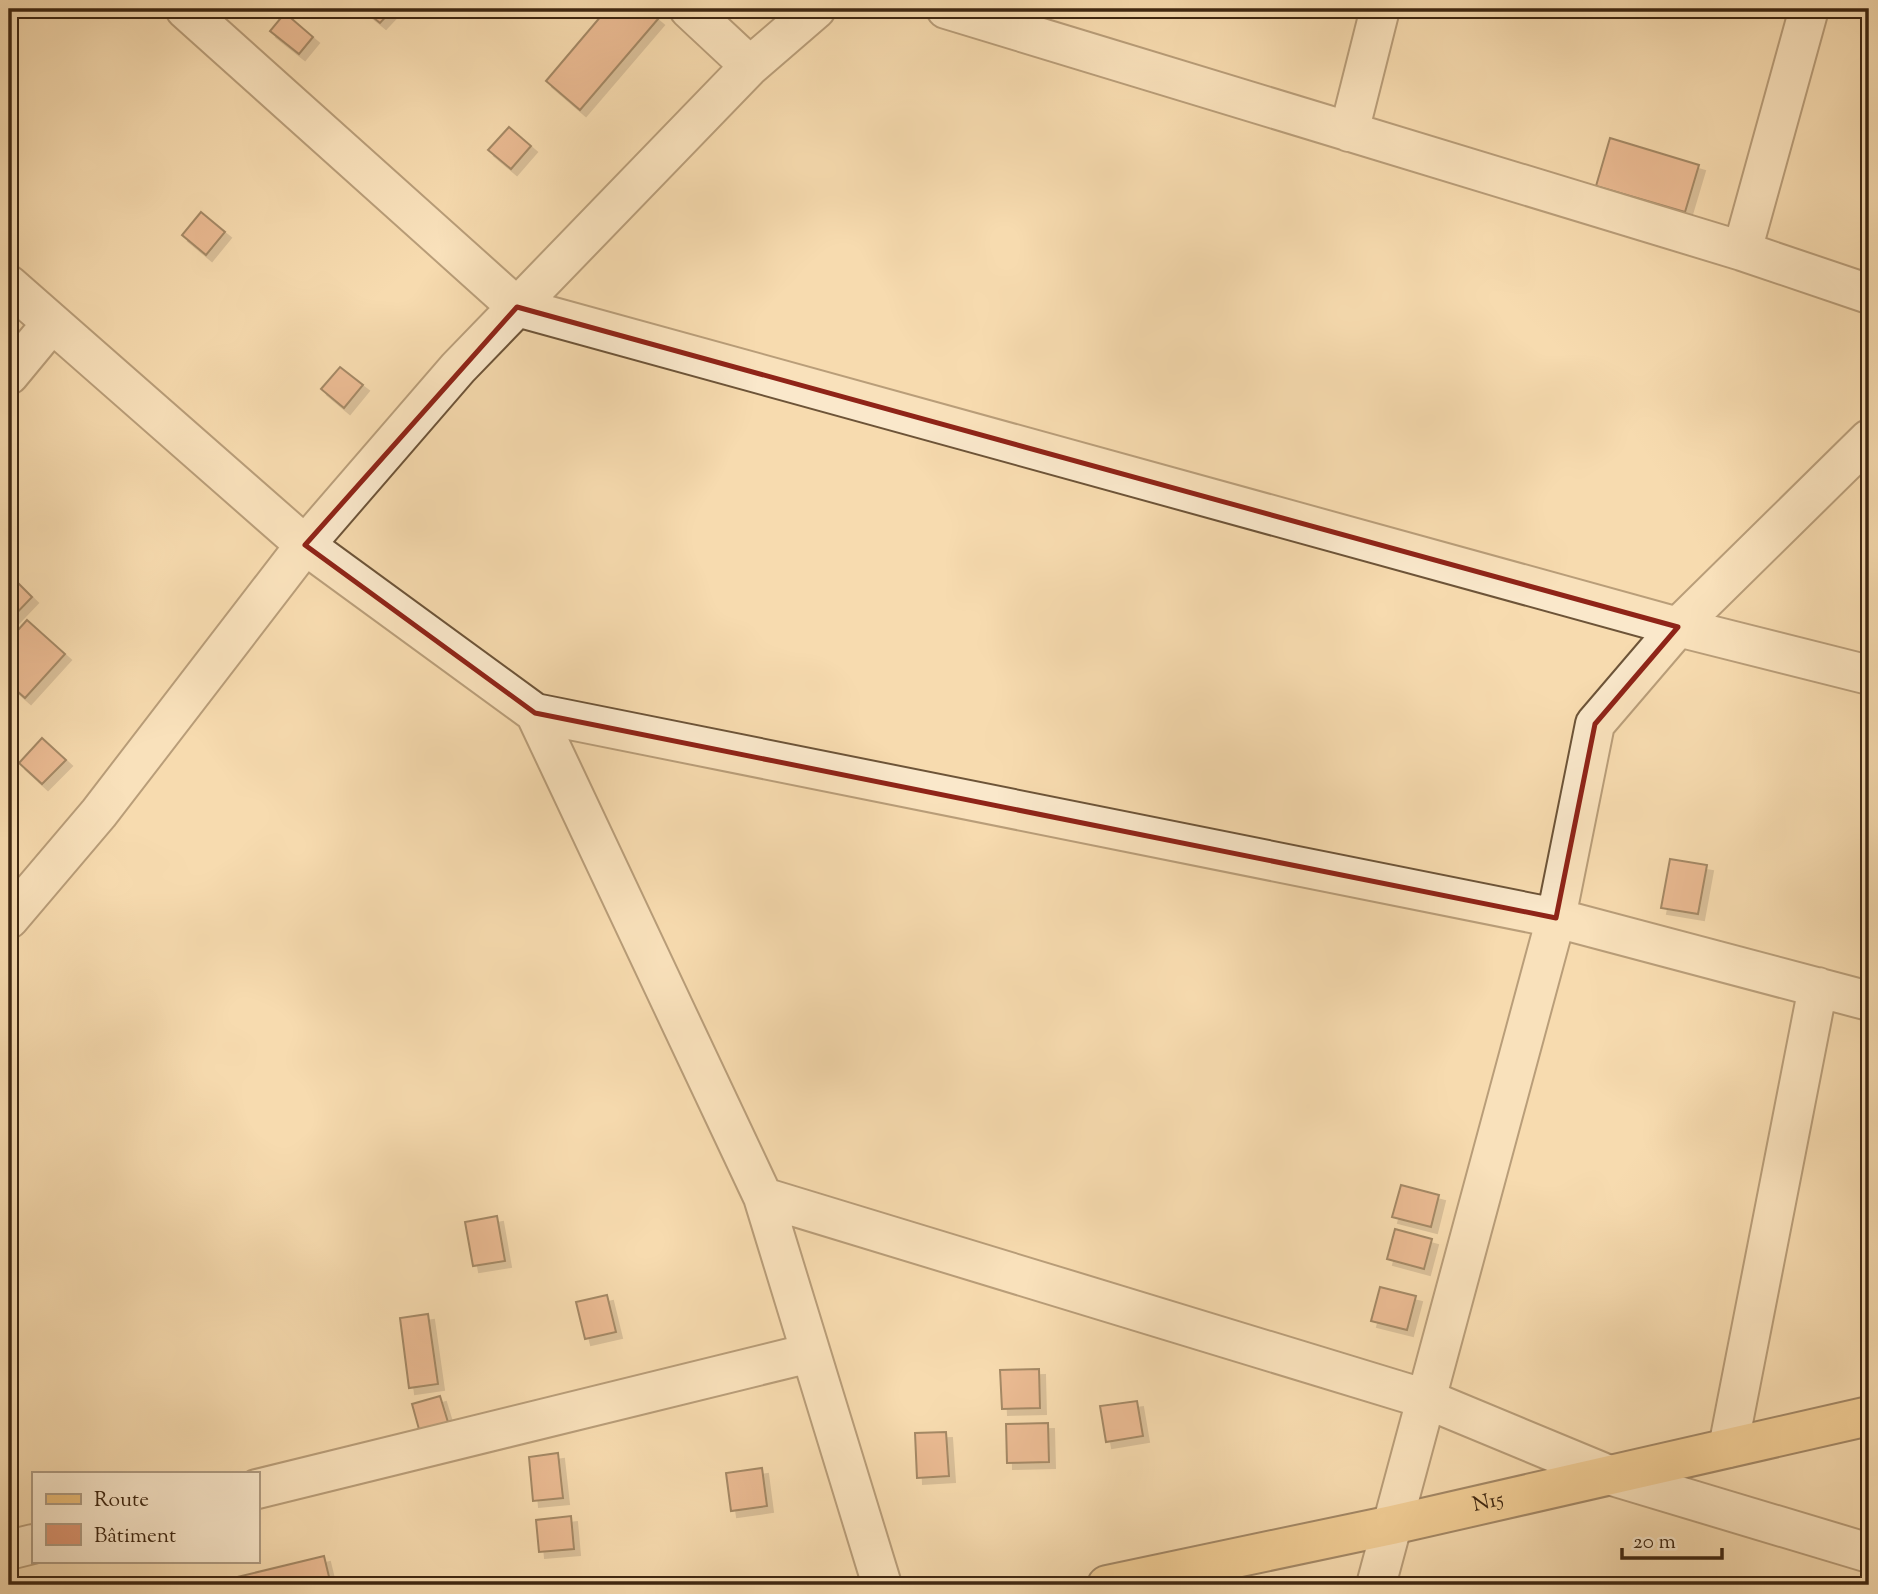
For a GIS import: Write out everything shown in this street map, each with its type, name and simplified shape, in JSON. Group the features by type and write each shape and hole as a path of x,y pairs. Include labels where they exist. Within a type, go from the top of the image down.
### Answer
{"main road":[{"name":"N15","path":"1107,1585 1392,1525 1869,1416"}],"street":[{"path":"184,9 517,307 1678,627 1869,675"},
{"path":"688,9 750,66"},
{"path":"9,919 99,813 305,545 458,368 750,66 816,9"},
{"path":"946,9 1742,251 1869,294"},
{"path":"1349,132 1380,9"},
{"path":"1742,251 1809,9"},
{"path":"9,285 305,545 535,713 1556,918 1869,1001"},
{"path":"9,375 52,323"},
{"path":"1377,1585 1556,918 1595,724 1678,627 1869,439"},
{"path":"535,713 763,1197 882,1585"},
{"path":"1728,1448 1818,987"},
{"path":"763,1197 1426,1399 1609,1475 1869,1553"},
{"path":"259,1489 810,1353"},
{"path":"9,1550 32,1544"}],"highlighted area":[{"path":"517,307 1678,627 1595,724 1556,918 535,713 305,545"}],"building":[{"path":"363,9 393,9 380,23"},
{"path":"607,9 646,9 658,19 580,110 546,81"},
{"path":"285,13 313,37 299,54 270,31"},
{"path":"509,127 531,146 511,169 488,150"},
{"path":"1610,138 1699,165 1685,212 1596,186"},
{"path":"201,212 225,232 206,255 182,235"},
{"path":"340,367 363,385 344,408 321,389"},
{"path":"9,574 32,597 9,621"},
{"path":"27,620 65,654 25,698 9,684 9,640"},
{"path":"42,738 66,760 42,784 19,763"},
{"path":"1670,859 1707,865 1698,914 1661,908"},
{"path":"1401,1185 1439,1195 1431,1227 1392,1217"},
{"path":"497,1216 505,1261 473,1266 465,1222"},
{"path":"1395,1229 1432,1239 1424,1269 1387,1259"},
{"path":"1380,1287 1416,1296 1407,1330 1371,1321"},
{"path":"607,1295 616,1332 585,1339 576,1302"},
{"path":"428,1314 438,1384 409,1388 400,1318"},
{"path":"1039,1369 1040,1408 1002,1409 1000,1370"},
{"path":"440,1396 451,1432 422,1440 412,1404"},
{"path":"1137,1401 1143,1436 1106,1442 1100,1406"},
{"path":"1048,1423 1049,1462 1007,1463 1006,1424"},
{"path":"946,1432 949,1476 917,1478 915,1433"},
{"path":"558,1453 563,1498 533,1501 529,1457"},
{"path":"762,1468 767,1506 731,1511 726,1473"},
{"path":"571,1516 574,1549 539,1552 536,1520"},
{"path":"324,1556 331,1585 234,1585 233,1578"}]}
